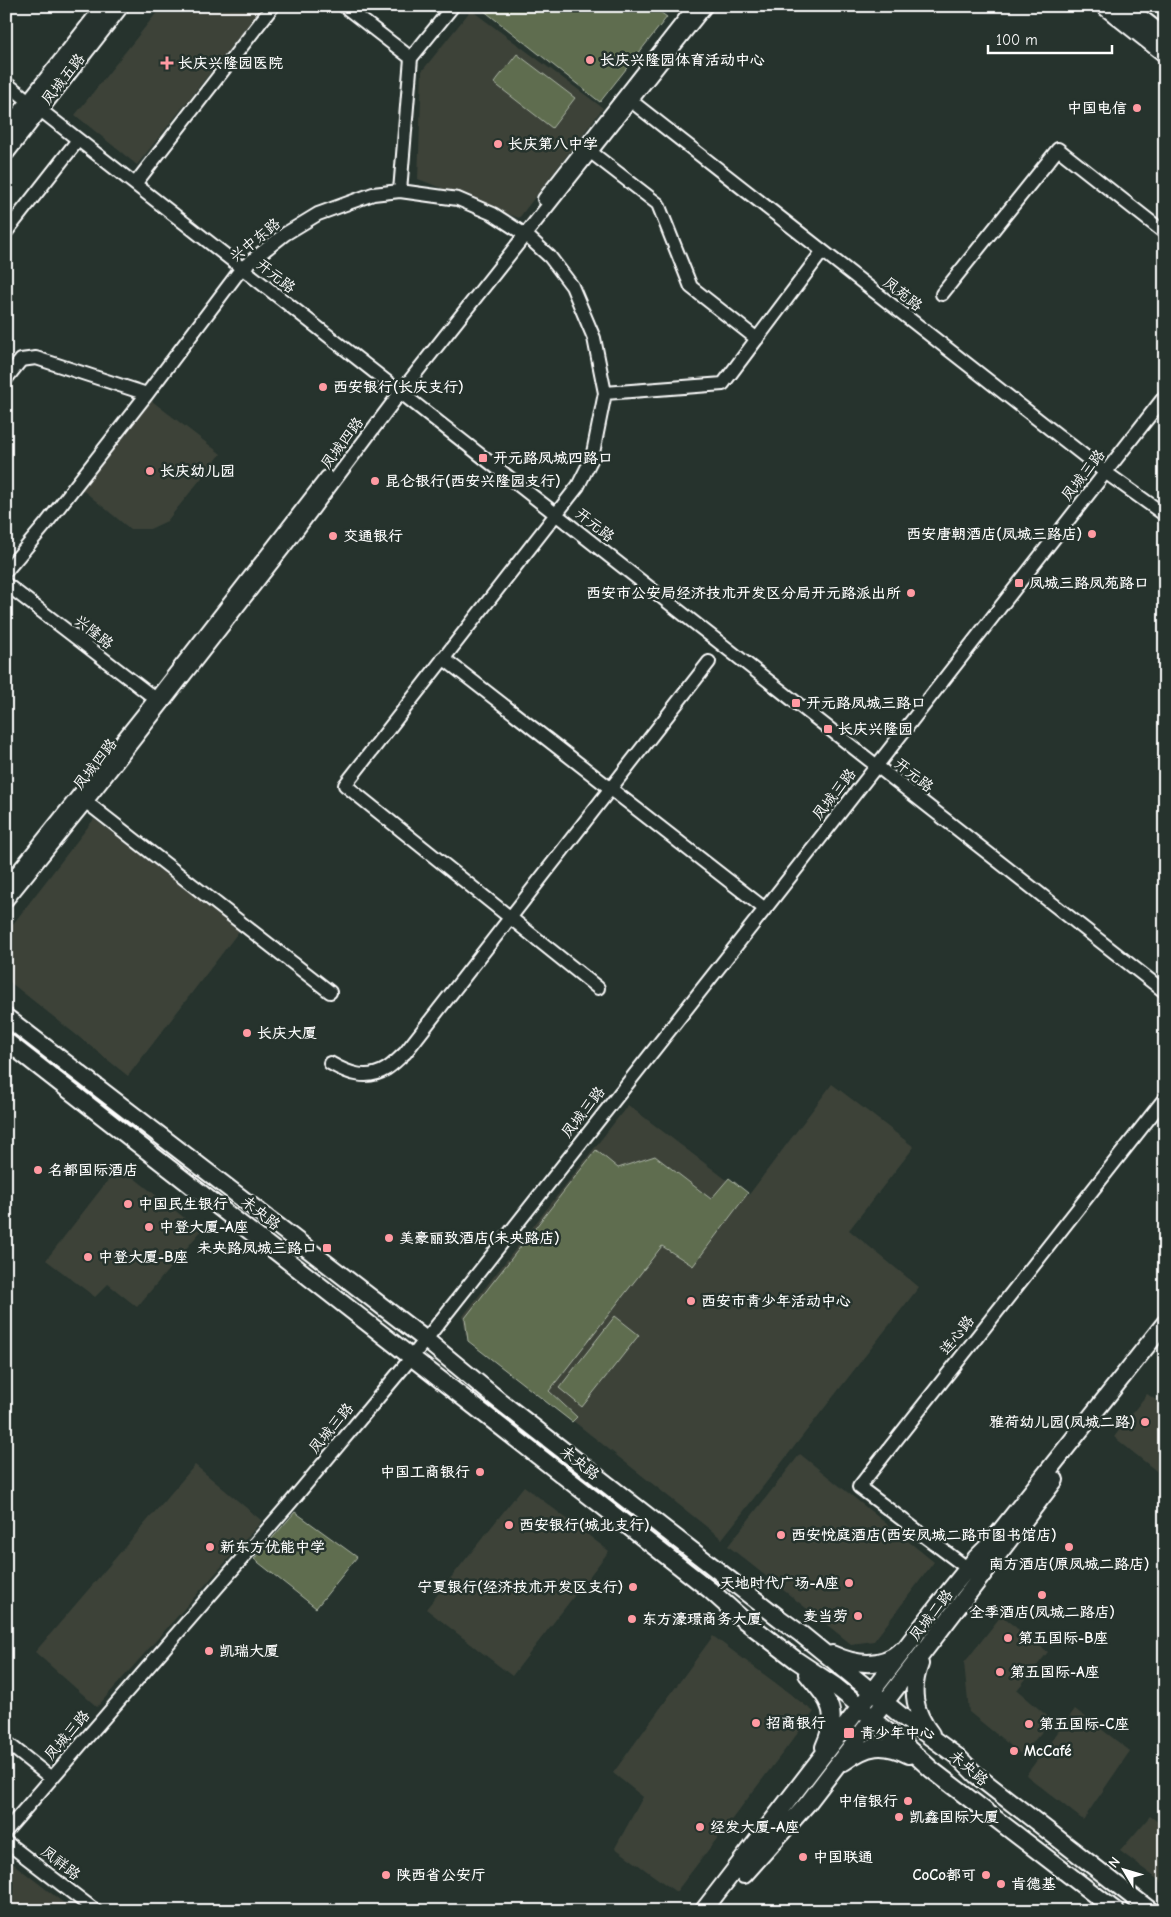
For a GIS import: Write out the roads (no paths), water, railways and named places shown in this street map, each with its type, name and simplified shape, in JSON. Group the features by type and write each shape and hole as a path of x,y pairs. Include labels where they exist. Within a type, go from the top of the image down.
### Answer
{"main road":[{"name":"凤城五路","path":"6,152 35,105 105,6"},
{"name":"凤城五路","path":"6,132 35,105 120,6"},
{"path":"1104,6 1165,54"},
{"path":"1133,9 1165,37"},
{"name":"未央路","path":"6,1017 426,1340 501,1402 818,1647 926,1735 938,1741 958,1757 976,1775 1151,1911"},
{"name":"未央路","path":"6,1041 710,1590 740,1617 796,1660 835,1686 932,1770 1116,1911"},
{"name":"凤城二路","path":"717,1911 751,1866 779,1837 825,1782 872,1719 879,1697 910,1641 967,1568 991,1543 1165,1323"},
{"name":"凤城二路","path":"703,1911 860,1706 879,1697 935,1637 1165,1338"},
{"path":"935,1637 916,1675 914,1693 926,1728 938,1741"},
{"path":"818,1647 857,1663 873,1663 896,1655 910,1641"},
{"path":"796,1660 826,1697 831,1708 831,1729 810,1773"},
{"path":"825,1782 852,1756 875,1747 899,1750 932,1770"}],"street":[{"path":"135,184 273,6"},
{"path":"344,6 411,58"},
{"path":"400,191 411,58 453,6"},
{"name":"凤城四路","path":"6,901 397,391 523,233 627,98 695,6"},
{"name":"凤城四路","path":"523,233 592,152 627,98 706,6"},
{"name":"开元路","path":"6,83 1165,992"},
{"name":"凤苑路","path":"627,98 822,252 1106,472 1165,515"},
{"path":"6,232 78,140"},
{"path":"942,294 1058,149 1165,233"},
{"path":"592,152 658,204 691,287 757,339"},
{"name":"兴中东路","path":"6,570 45,525 241,269 285,234 318,214 373,194 400,191 458,198 493,214 523,233 550,256 572,286 594,338 604,393"},
{"path":"598,988 345,784 578,486 592,458 604,393 723,384 822,252"},
{"path":"6,379 22,360 36,358 147,394"},
{"name":"凤城三路","path":"6,1831 297,1494 426,1340 1165,396"},
{"name":"兴隆路","path":"6,584 159,702"},
{"path":"443,658 765,908"},
{"path":"330,1063 342,1070 365,1076 386,1070 404,1053 709,662"},
{"path":"82,800 330,992"},
{"name":"凤城四路","path":"6,886 82,800"},
{"name":"连心路","path":"967,1568 859,1486 1165,1098"},
{"path":"6,1742 52,1778"},
{"name":"凤祥路","path":"6,1842 96,1911"}],"place":[{"name":"长庆兴隆园体育活动中心","path":"590,60"},
{"name":"长庆兴隆园医院","path":"167,63"},
{"name":"中国电信","path":"1137,108"},
{"name":"长庆第八中学","path":"498,144"},
{"name":"西安银行(长庆支行)","path":"323,387"},
{"name":"开元路凤城四路口","path":"483,458"},
{"name":"长庆幼儿园","path":"150,471"},
{"name":"昆仑银行(西安兴隆园支行)","path":"375,481"},
{"name":"西安唐朝酒店(凤城三路店)","path":"1092,534"},
{"name":"交通银行","path":"333,536"},
{"name":"凤城三路凤苑路口","path":"1019,583"},
{"name":"西安市公安局经济技术开发区分局开元路派出所","path":"911,593"},
{"name":"开元路凤城三路口","path":"796,703"},
{"name":"长庆兴隆园","path":"828,729"},
{"name":"长庆大厦","path":"247,1033"},
{"name":"名都国际酒店","path":"38,1170"},
{"name":"中国民生银行","path":"128,1204"},
{"name":"中登大厦-A座","path":"149,1227"},
{"name":"美豪丽致酒店(未央路店)","path":"389,1238"},
{"name":"未央路凤城三路口","path":"327,1248"},
{"name":"中登大厦-B座","path":"88,1257"},
{"name":"西安市青少年活动中心","path":"691,1301"},
{"name":"雅荷幼儿园(凤城二路)","path":"1145,1422"},
{"name":"中国工商银行","path":"480,1472"},
{"name":"西安银行(城北支行)","path":"509,1525"},
{"name":"西安悦庭酒店(西安凤城二路市图书馆店)","path":"781,1535"},
{"name":"新东方优能中学","path":"210,1547"},
{"name":"南方酒店(原凤城二路店)","path":"1069,1547"},
{"name":"天地时代广场-A座","path":"849,1583"},
{"name":"宁夏银行(经济技术开发区支行)","path":"633,1587"},
{"name":"全季酒店(凤城二路店)","path":"1042,1595"},
{"name":"麦当劳","path":"858,1616"},
{"name":"东方濠璟商务大厦","path":"632,1619"},
{"name":"第五国际-B座","path":"1008,1638"},
{"name":"凯瑞大厦","path":"209,1651"},
{"name":"第五国际-A座","path":"1000,1672"},
{"name":"招商银行","path":"756,1723"},
{"name":"第五国际-C座","path":"1029,1724"},
{"name":"青少年中心","path":"849,1733"},
{"name":"McCafé","path":"1014,1751"},
{"name":"中信银行","path":"908,1801"},
{"name":"凯鑫国际大厦","path":"899,1817"},
{"name":"经发大厦-A座","path":"700,1827"},
{"name":"中国联通","path":"803,1857"},
{"name":"陕西省公安厅","path":"386,1875"},
{"name":"CoCo都可","path":"986,1875"},
{"name":"肯德基","path":"1001,1884"}]}
